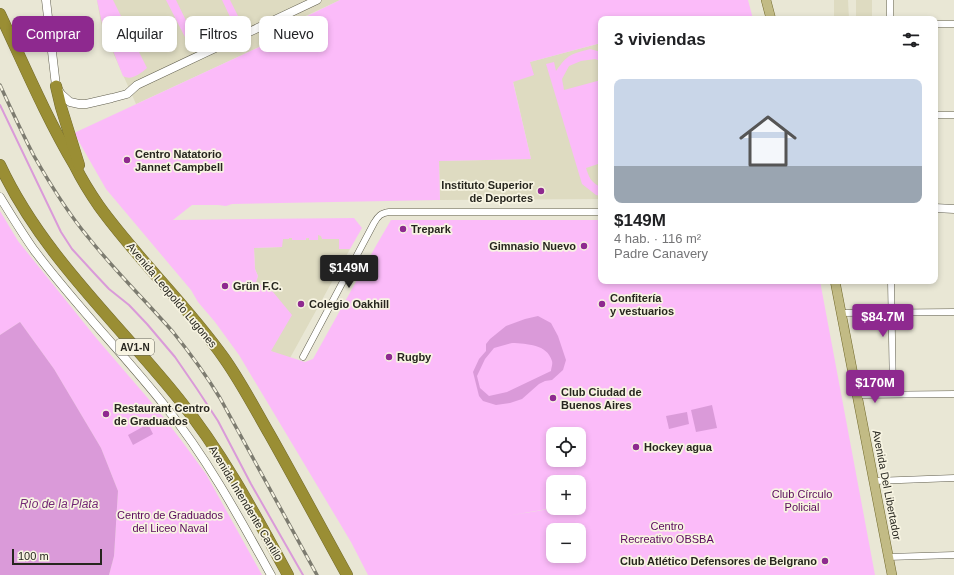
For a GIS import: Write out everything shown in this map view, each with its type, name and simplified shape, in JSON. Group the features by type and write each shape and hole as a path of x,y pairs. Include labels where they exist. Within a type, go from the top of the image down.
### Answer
{"highway":[{"name":"Avenida Leopoldo Lugones","path":"0,14 47,116 84,183 98,205 126,241 206,333 224,358 278,449 347,575"},
{"path":"56,86 84,183"},
{"name":"Avenida Intendente Cantilo","path":"2,170 36,226 64,265 169,386 201,429 227,466 288,575"}],"main road":[{"path":"766,0 770,16"},
{"name":"Avenida Del Libertador","path":"836,284 892,575"}],"street":[{"path":"46,0 56,86 61,94 70,102 86,104 127,94 137,85 316,0"},
{"path":"890,0 890,16"},
{"path":"938,24 954,24"},
{"path":"938,115 954,115"},
{"name":"Avenida Intendente Cantilo","path":"0,197 20,229 46,265 142,377 185,431 242,521 271,575"},
{"path":"938,208 954,209"},
{"path":"303,357 374,223 380,215 385,212 598,212"},
{"path":"891,284 893,394"},
{"path":"842,313 954,312"},
{"path":"858,395 954,394"},
{"path":"874,481 954,478"},
{"path":"888,557 954,555"}],"shaded area":[{"path":"97,0 340,0 305,16 259,16 259,47 251,51 251,16 185,16 185,52 248,52 136,104 113,52 177,52 177,16 102,16 102,26"},
{"path":"834,0 848,0 849,16 834,16"},
{"path":"856,0 872,0 872,16 856,16"},
{"path":"598,44 598,199 440,200 439,161 531,159 513,81 530,62"},
{"name":"Colegio Oakhill","path":"318,235 322,235 322,239 339,239 339,249 350,249 290,358 270,351 273,292 256,282 258,276 255,269 254,248 282,247 282,239 318,239"}],"green space":[{"path":"97,0 113,0 121,16 102,16 102,23"},
{"path":"166,0 176,0 185,18 185,37 177,22 177,16 174,16"},
{"path":"222,0 230,0 238,16 230,16"},
{"path":"340,0 748,0 752,16 598,16 598,44 530,62 534,75 513,82 531,159 439,161 440,200 232,204 226,206 192,205 173,220 354,218 362,228 350,249 339,249 339,239 322,239 321,236 318,235 318,240 309,240 309,238 306,238 306,240 292,240 292,238 289,238 283,239 282,247 254,248 255,269 258,276 256,282 273,292 292,315 271,351 305,362 313,359 391,220 598,220 598,284 821,284 875,575 368,575 351,542 239,355 215,322 198,302 191,290 106,189 74,133 259,47 259,52 328,52 328,16 307,16"},
{"path":"590,49 598,51 598,60 581,61 569,66 562,79 564,90 598,81 598,164 586,168 591,179 598,186 598,195 582,184 546,64 554,62 556,71 567,58 578,52"},
{"path":"113,52 139,52 147,68 129,78 123,76"},
{"name":"Centro de Graduados del Liceo Naval","path":"0,211 18,241 97,339 158,410 206,474 262,575 109,575 114,556 118,491 101,448 54,369 20,322 0,335"}],"water":[{"path":"538,316 551,323 558,336 566,360 563,370 552,380 539,384 522,399 496,405 483,401 479,396 473,372 479,359 486,351 486,344 506,326","holes":["512,343 536,346 546,351 552,361 551,371 507,392 489,396 480,388 477,376 485,359 494,348"]},
{"name":"Río de la Plata","path":"20,322 54,369 101,448 118,491 114,556 109,575 0,575 0,335"},
{"path":"712,405 717,428 696,432 691,410"},
{"path":"687,412 689,424 669,429 666,416"},
{"path":"148,424 153,434 133,445 128,435"}],"waterway":[{"path":"0,105 61,232 72,249 109,289 129,305 175,357 218,421 251,484 303,575"}],"railway":[{"path":"0,85 34,156 66,208 108,261 173,332 215,389 317,575"}],"place":[{"name":"Centro Natatorio Jannet Campbell","path":"127,160"},
{"name":"Instituto Superior de Deportes","path":"541,191"},
{"name":"Trepark","path":"403,229"},
{"name":"Gimnasio Nuevo","path":"584,246"},
{"name":"Grün F.C.","path":"225,286"},
{"name":"Colegio Oakhill","path":"301,304"},
{"name":"Confitería y vestuarios","path":"602,304"},
{"name":"Rugby","path":"389,357"},
{"name":"Club Ciudad de Buenos Aires","path":"553,398"},
{"name":"Restaurant Centro de Graduados","path":"106,414"},
{"name":"Hockey agua","path":"636,447"},
{"name":"Club Atlético Defensores de Belgrano","path":"825,561"}],"park label":[{"name":"Club Círculo Policial","path":"802,500"},
{"name":"Centro Recreativo OBSBA","path":"667,532"}]}
